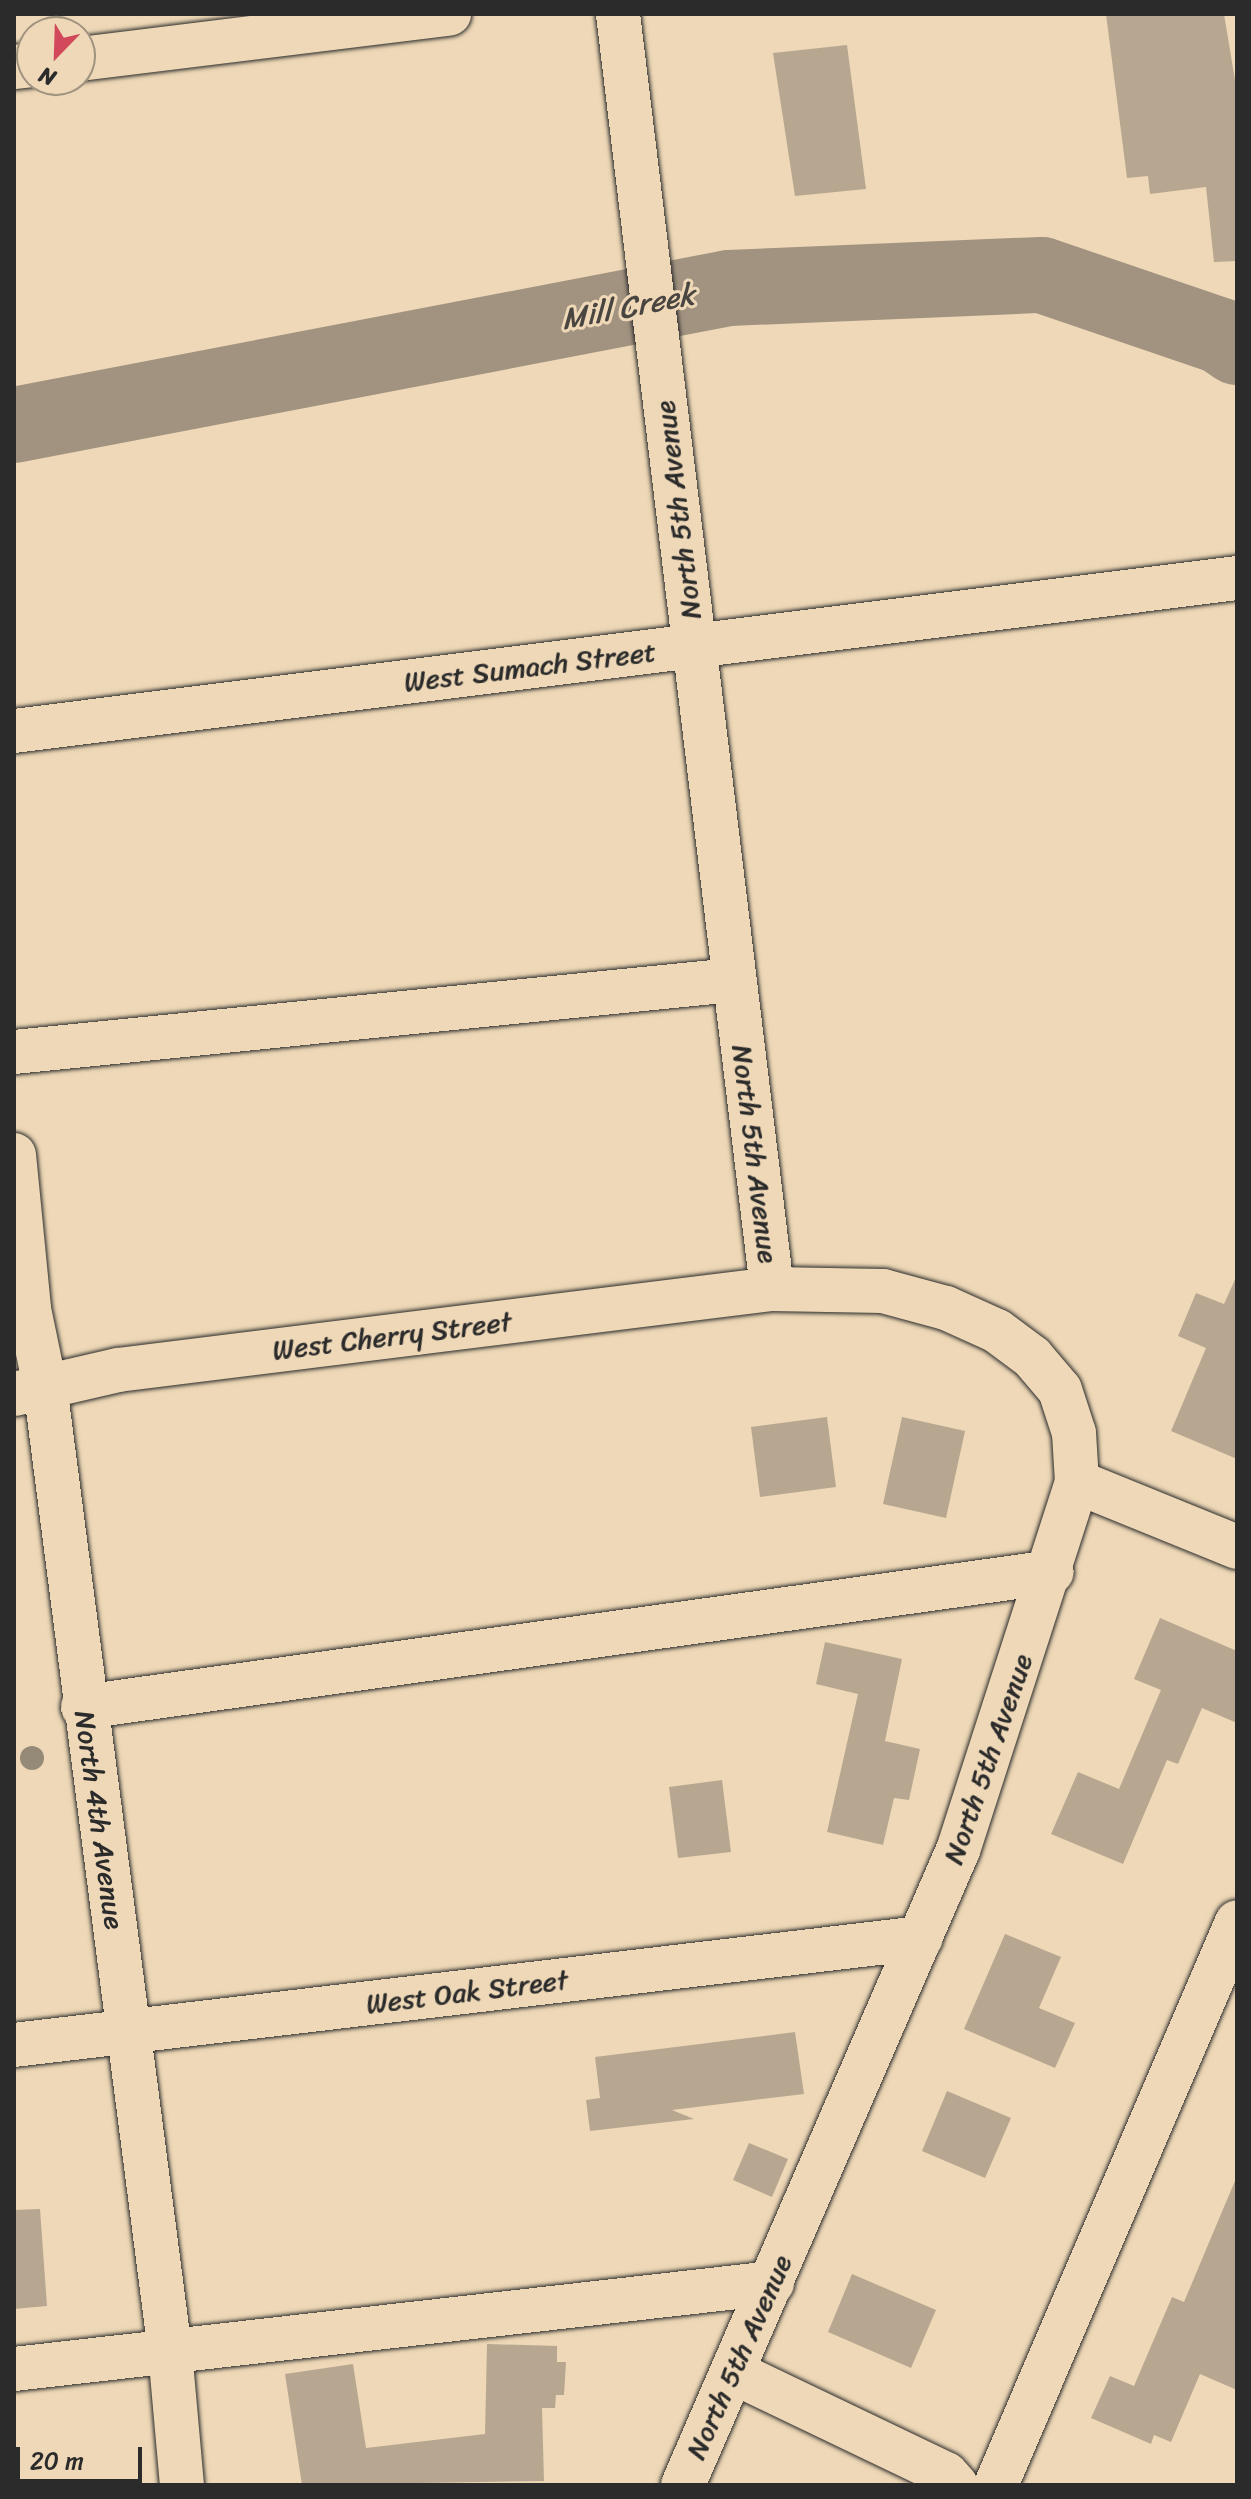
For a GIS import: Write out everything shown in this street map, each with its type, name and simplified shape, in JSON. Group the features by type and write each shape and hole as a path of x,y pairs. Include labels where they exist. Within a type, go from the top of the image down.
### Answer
{"street":[{"path":"96,57 449,14"},
{"name":"North 5th Avenue","path":"618,14 772,1289 883,1291 946,1308 997,1331 1032,1357 1060,1390 1074,1433 1077,1482 1052,1572 958,1850 683,2485"},
{"name":"West Sumach Street","path":"14,731 1237,578"},
{"path":"14,1052 733,980"},
{"name":"North 4th Avenue","path":"14,1155 29,1309 30,1390 83,1707 170,2351 182,2485"},
{"name":"West Cherry Street","path":"30,1390 118,1370 772,1289"},
{"path":"1077,1482 1237,1547"},
{"path":"83,1707 1052,1572"},
{"path":"996,2485 1237,1922"},
{"name":"West Oak Street","path":"14,2045 921,1938"},
{"path":"14,2369 772,2283"},
{"path":"733,2372 946,2474 956,2485"}],"building":[{"path":"1106,14 1224,14 1237,92 1237,261 1214,262 1206,187 1150,194 1148,176 1127,178"},
{"path":"847,45 866,189 795,196 773,53"},
{"path":"1237,1275 1237,1459 1171,1431 1206,1348 1178,1336 1196,1293 1224,1304"},
{"path":"827,1417 836,1487 760,1497 751,1427"},
{"path":"902,1417 965,1431 946,1518 883,1504"},
{"path":"1160,1618 1237,1651 1237,1723 1202,1708 1178,1764 1167,1760 1123,1864 1051,1834 1078,1772 1119,1789 1161,1690 1134,1679"},
{"path":"825,1642 902,1659 885,1741 920,1749 909,1800 894,1798 883,1845 827,1832 858,1694 816,1684"},
{"path":"722,1780 731,1852 678,1858 669,1787"},
{"path":"1005,1934 1061,1957 1039,2008 1075,2023 1055,2068 964,2029"},
{"path":"795,2032 804,2094 672,2110 694,2119 590,2131 586,2100 600,2098 595,2057"},
{"path":"947,2091 1011,2118 985,2178 922,2151"},
{"path":"749,2143 788,2159 772,2197 733,2180"},
{"path":"1237,2176 1237,2390 1200,2374 1171,2442 1154,2435 1151,2444 1091,2418 1110,2376 1134,2386 1172,2297 1184,2302"},
{"path":"40,2209 47,2306 14,2309 14,2210"},
{"path":"852,2274 936,2310 911,2368 828,2332"},
{"path":"487,2344 557,2346 557,2362 566,2362 564,2395 556,2395 555,2408 542,2408 544,2481 302,2485 285,2374 353,2364 366,2448 485,2434"}],"waterway":[{"name":"Mill Creek","path":"14,425 729,288 1042,275 1221,336 1237,347"}]}
